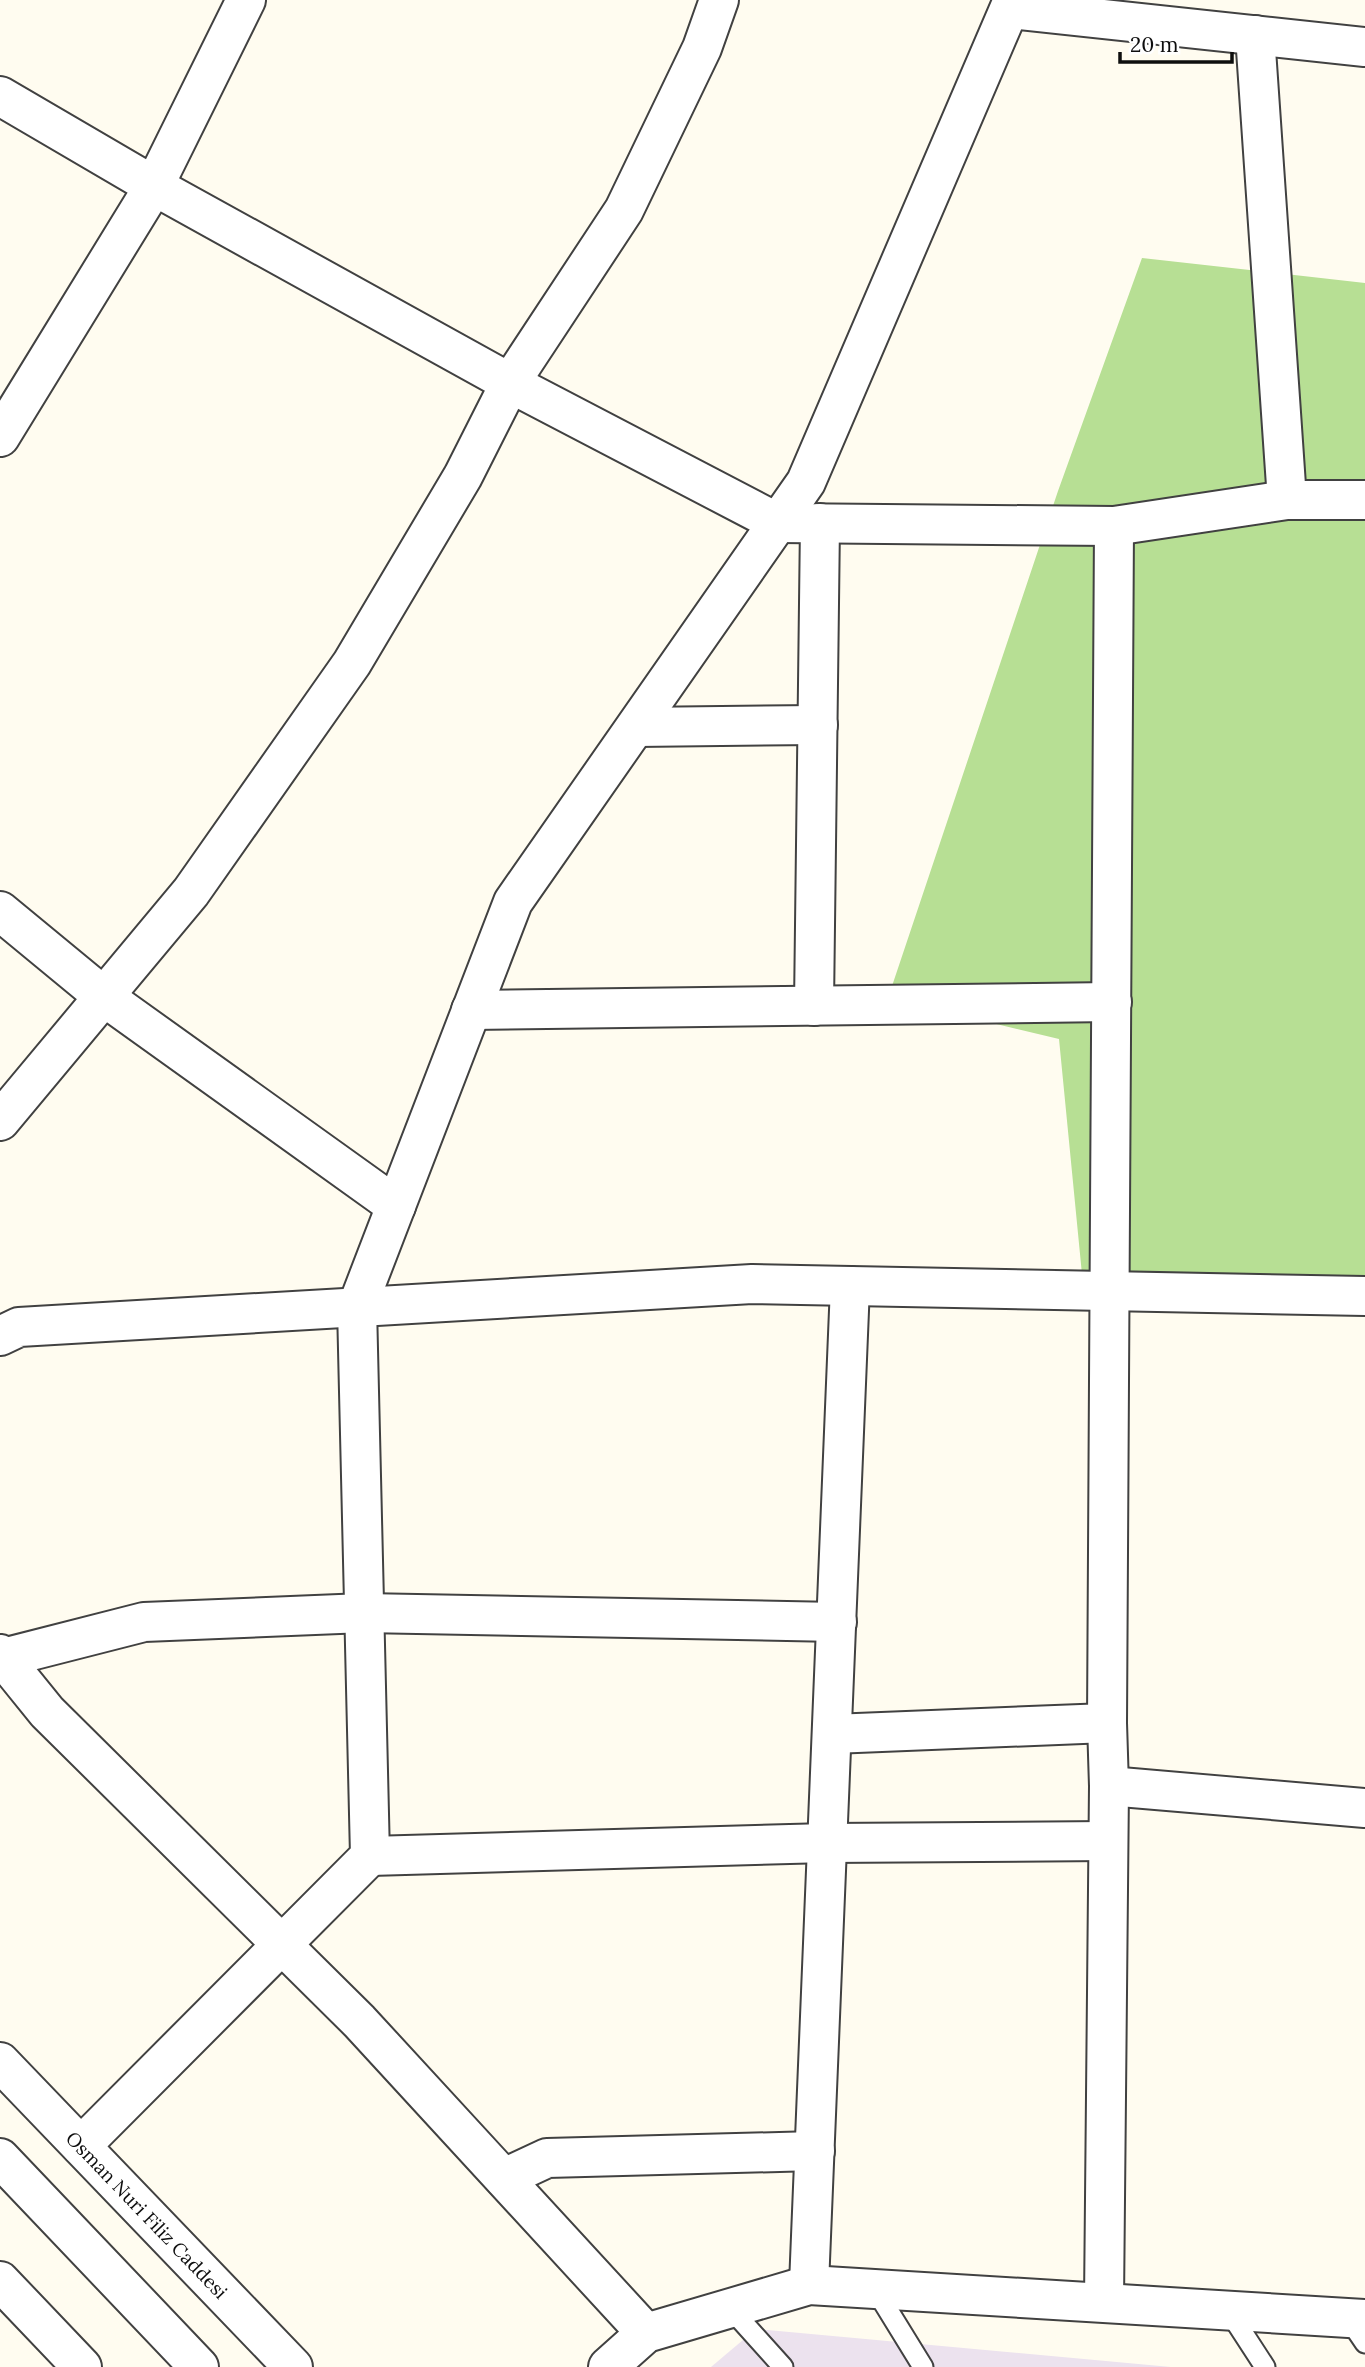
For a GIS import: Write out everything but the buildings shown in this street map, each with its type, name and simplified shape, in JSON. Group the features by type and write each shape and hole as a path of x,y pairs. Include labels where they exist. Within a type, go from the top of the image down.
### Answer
{"street":[{"path":"0,438 154,186 246,0"},
{"path":"0,1121 191,892 352,663 463,476 510,383 624,210 702,48 719,0"},
{"path":"370,1856 357,1307 513,902 806,482 1011,4 1365,47"},
{"path":"1255,35 1287,500"},
{"path":"0,96 154,186 510,383 778,523 1114,526 1287,500 1365,500"},
{"path":"814,1006 820,523"},
{"path":"1104,2302 1114,526"},
{"path":"636,727 818,725"},
{"path":"0,911 103,996 396,1206"},
{"path":"471,1010 1112,1002"},
{"path":"0,1336 19,1328 752,1284 1365,1296"},
{"path":"809,2285 850,1286"},
{"path":"646,2333 359,2021 47,1712 1,1656 144,1622 364,1613 836,1622"},
{"path":"832,1734 1107,1723"},
{"path":"1109,1786 1365,1808"},
{"path":"81,2146 370,1856 827,1843 1107,1841"},
{"name":"Osman Nuri Filiz Caddesi","path":"0,2062 293,2367"},
{"path":"504,2178 547,2158 815,2151"},
{"path":"0,2158 199,2367"},
{"path":"0,2281 82,2367"},
{"path":"608,2367 646,2333 809,2285 1227,2309 1359,2327"}],"lane":[{"path":"875,2289 923,2367"},
{"path":"730,2308 783,2367"},
{"path":"1227,2309 1265,2367"}],"shaded area":[{"path":"756,2329 1171,2367 711,2367"}],"green space":[{"path":"1142,258 1365,283 1365,1304 1085,1305 1059,1039 888,998 1058,491"}]}
